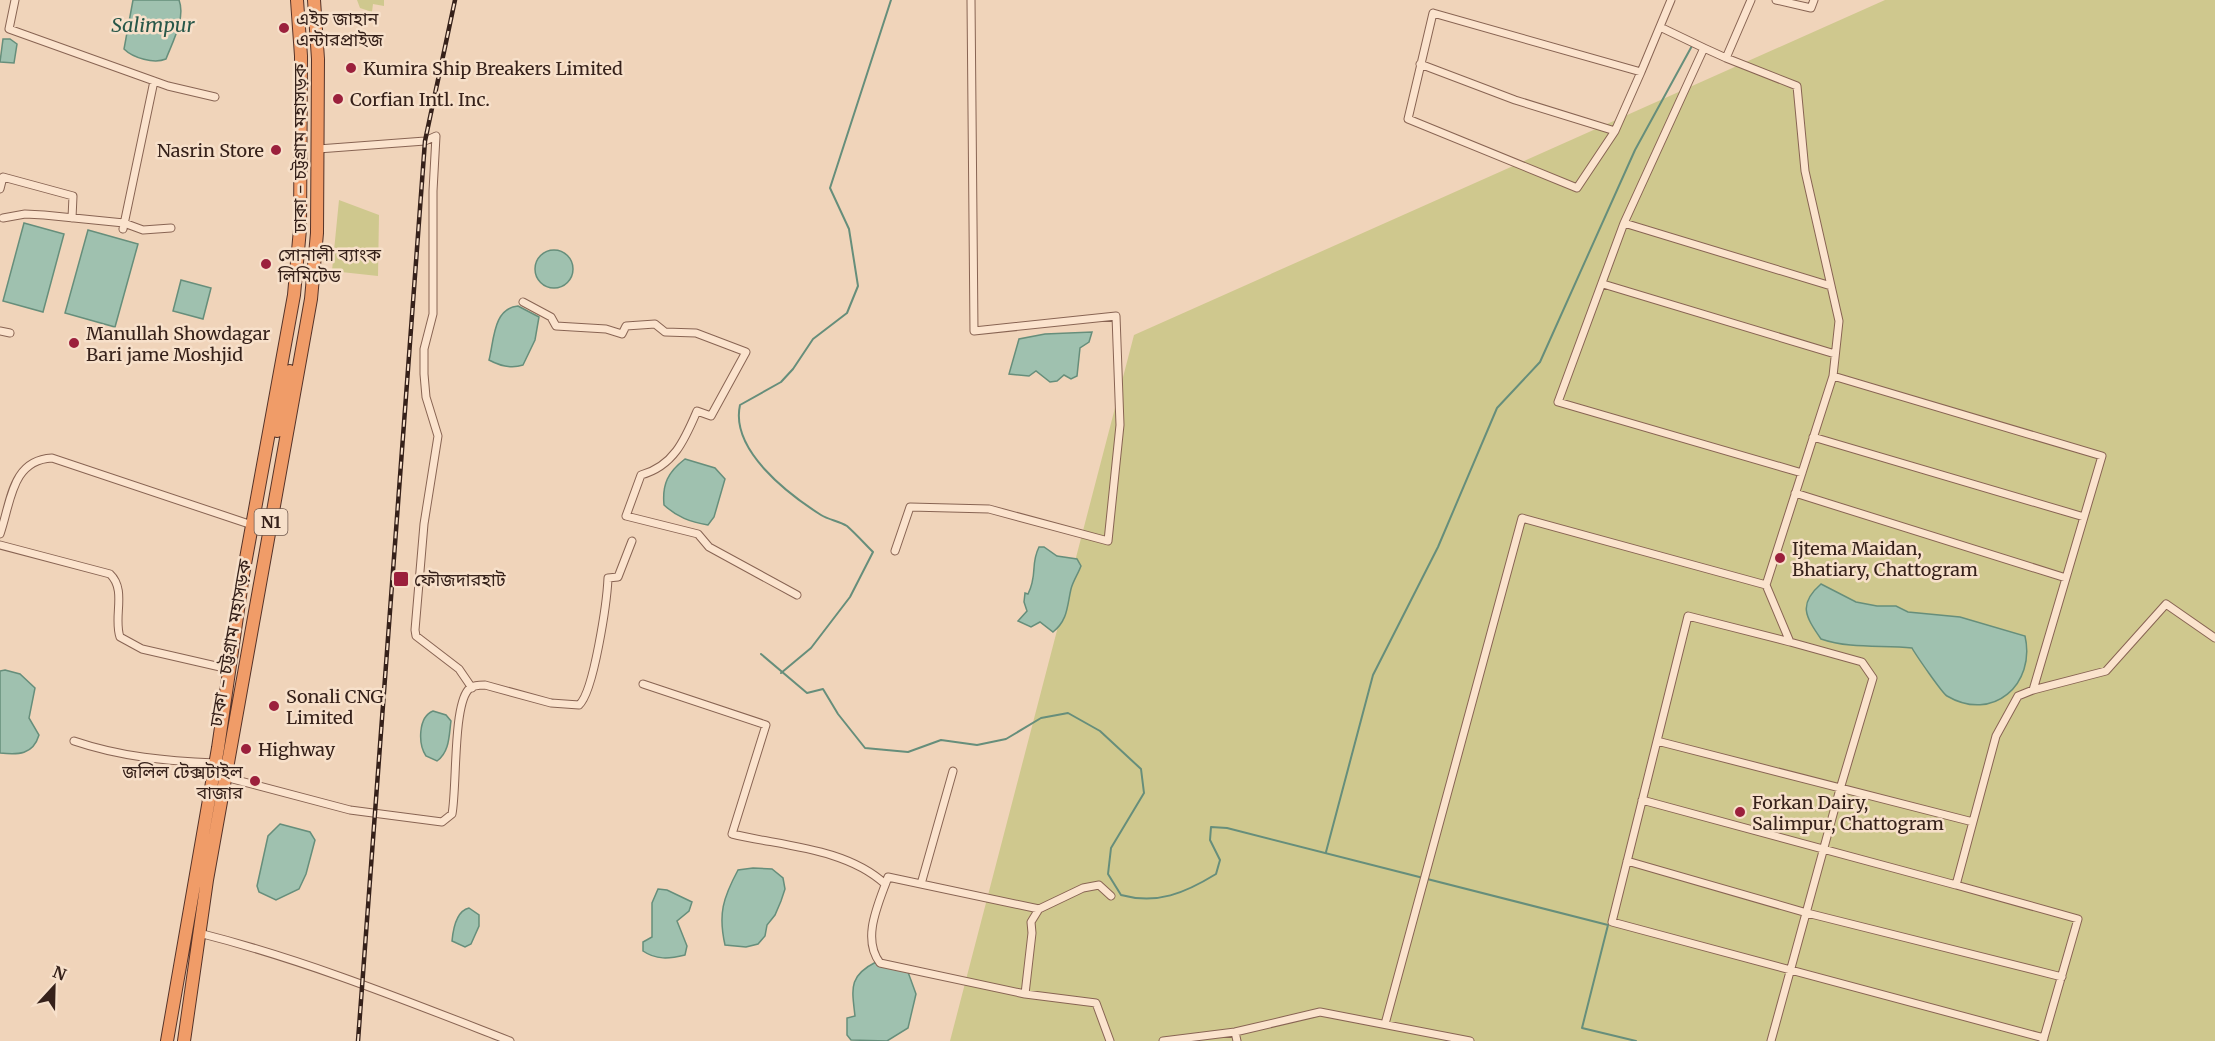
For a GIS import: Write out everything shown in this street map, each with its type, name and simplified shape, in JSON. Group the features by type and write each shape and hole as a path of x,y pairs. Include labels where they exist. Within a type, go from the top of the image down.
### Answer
{"highway":[{"name":"ঢাকা - চট্টগ্রাম মহাসড়ক","path":"167,1041 215,763 252,525 294,295 300,229 301,56 297,0"},
{"name":"ঢাকা - চট্টগ্রাম মহাসড়ক","path":"184,1041 225,777 311,299 317,233 318,149 318,59 314,0"},
{"path":"256,507 268,474 297,339 311,299"}],"street":[{"path":"15,0 9,29 154,81 215,97"},
{"path":"895,551 910,507 989,509 1108,541 1120,425 1116,316 974,331 971,0"},
{"path":"1641,72 1433,13 1408,119 1577,188 1615,131 1641,72 1671,0"},
{"path":"1726,58 1751,0"},
{"path":"1776,0 1811,8 1814,0"},
{"path":"1660,27 1726,58 1797,86 1805,171 1839,321 1833,376 1766,585 1790,642"},
{"path":"1704,48 1623,223 1603,284 1558,402 1802,473"},
{"path":"1420,64 1515,100 1615,131"},
{"path":"124,226 154,81"},
{"path":"318,149 424,141 436,136 433,191 433,314 424,349 424,374 426,397 438,436 424,524 414,630 416,636 459,669 472,688"},
{"path":"0,189 2,177 74,196 72,218"},
{"path":"3,218 25,214 72,218 143,230 171,228"},
{"path":"1623,223 1831,286"},
{"path":"1603,284 1835,354"},
{"path":"523,302 551,317 556,326 606,329 622,334 626,326 655,324 665,332 696,333 746,352 711,416 697,411 680,450 653,471 641,475 626,516 698,534 709,547 797,595"},
{"path":"0,331 10,333"},
{"path":"1833,376 2102,456 2033,690"},
{"path":"1813,437 2084,518"},
{"path":"0,534 17,479 23,470 40,459 52,458 252,525"},
{"path":"1795,493 2066,578"},
{"path":"1385,1024 1521,518 1766,585"},
{"path":"225,777 350,810 442,822 452,814 459,722 463,701 477,685 498,687 551,703 579,705 584,701 592,677 608,578 618,577 632,541"},
{"path":"0,545 110,574 116,580 118,590 117,629 120,637 142,649 229,669"},
{"path":"1956,885 1996,735 2018,696 2106,671 2166,604 2215,638"},
{"path":"1642,801 1824,849 2078,919 2043,1040 1792,969 1612,922 1627,861 1688,616 1862,662 1873,678 1840,789 1824,849 1807,913 1792,969 1771,1041"},
{"path":"643,684 766,725 732,834 822,853 872,872 885,884"},
{"path":"74,741 126,755 171,762 215,763"},
{"path":"1657,741 1973,822"},
{"path":"921,884 953,771"},
{"path":"1627,861 1807,913 2062,977"},
{"path":"1039,909 888,877 871,927 874,955 880,963 1025,994 1096,1003 1110,1041"},
{"path":"1025,994 1032,933 1031,922 1039,909 1083,888 1100,885 1111,896"},
{"path":"199,933 266,950 382,991 510,1041"},
{"path":"1163,1041 1235,1032 1320,1012 1470,1041"},
{"path":"483,1039 484,1031"},
{"path":"1235,1032 1237,1041"}],"shaded area":[{"path":"357,0 384,0 384,6 373,4 372,12 360,8"},
{"path":"1885,0 2215,0 2215,1041 950,1041 1134,335"},
{"path":"339,200 379,215 378,276 332,271"}],"water":[{"name":"Salimpur","path":"133,0 179,0 180,22 166,59 156,61 144,59 124,49"},
{"path":"3,39 10,39 17,44 14,63 0,62"},
{"path":"24,223 64,234 43,312 3,301"},
{"path":"88,230 138,244 115,327 65,313"},
{"path":"554,250 561,251 567,256 572,262 572,276 567,282 561,287 554,288 547,287 541,282 536,276 535,269 536,262 541,256 547,251"},
{"path":"181,280 211,288 203,319 173,311"},
{"path":"518,306 539,317 535,340 523,365 510,367 489,360 499,319 510,308"},
{"path":"1092,332 1089,342 1080,348 1077,376 1071,379 1064,375 1057,381 1050,382 1036,371 1029,376 1009,374 1019,339 1045,334"},
{"path":"685,459 715,468 725,479 714,517 708,525 684,518 664,505 667,479"},
{"path":"1039,547 1044,547 1057,556 1077,559 1081,566 1072,586 1062,623 1053,632 1040,622 1031,627 1018,621 1027,611 1024,602 1025,593 1028,594 1031,587"},
{"path":"1821,584 1856,602 1877,606 1896,606 1908,612 1960,617 2025,636 2027,653 2024,669 2017,683 1995,702 1980,705 1964,703 1947,696 1912,648 1854,645 1821,639 1811,624 1806,610 1809,598"},
{"path":"0,671 20,674 35,688 29,718 39,735 29,750 13,754 0,753"},
{"path":"433,711 446,715 451,721 447,748 437,761 426,756 421,738 424,719"},
{"path":"280,824 310,832 315,840 306,874 299,889 276,900 259,892 257,886 268,836"},
{"path":"772,869 783,878 785,889 781,901 775,915 767,925 765,936 758,944 746,947 725,945 722,915 725,898 738,870"},
{"path":"658,889 667,890 692,902 689,911 677,921 687,946 685,955 663,958 643,951 643,942 652,937 652,903"},
{"path":"469,908 479,915 479,926 471,944 465,947 452,941 458,917"},
{"path":"876,962 908,972 916,994 908,1028 887,1041 851,1040 847,1035 847,1018 855,1016 854,984 860,973"}],"waterway":[{"path":"781,673 811,648 850,597 873,552 847,526 824,517 793,495 764,469 744,438 739,422 740,405 781,382 793,369 813,339 847,313 858,286 849,229 830,188 891,0"},
{"path":"1326,852 1373,675 1438,547 1497,408 1540,362 1635,150 1693,44"},
{"path":"761,654 807,693 823,689 838,714 865,748 908,752 941,740 977,745 1006,739 1041,718 1068,713 1100,731 1141,769 1144,793 1111,848 1108,874 1121,895 1134,898 1159,898 1182,892 1216,874 1220,860 1210,840 1211,827 1227,828 1608,925 1582,1028 1636,1041"}],"railway":[{"path":"358,1041 425,141 455,0"}],"place":[{"name":"এইচ জাহান এন্টারপ্রাইজ","path":"284,28"},
{"name":"Kumira Ship Breakers Limited","path":"351,68"},
{"name":"Corfian Intl. Inc.","path":"338,99"},
{"name":"Nasrin Store","path":"276,150"},
{"name":"সোনালী ব্যাংক লিমিটেড","path":"266,264"},
{"name":"Manullah Showdagar Bari jame Moshjid","path":"74,343"},
{"name":"Ijtema Maidan, Bhatiary, Chattogram","path":"1780,558"},
{"name":"ফৌজদারহাট","path":"401,579"},
{"name":"Sonali CNG Limited","path":"274,706"},
{"name":"Highway","path":"246,749"},
{"name":"জলিল টেক্সটাইল বাজার","path":"255,781"},
{"name":"Forkan Dairy, Salimpur, Chattogram","path":"1740,812"}]}
